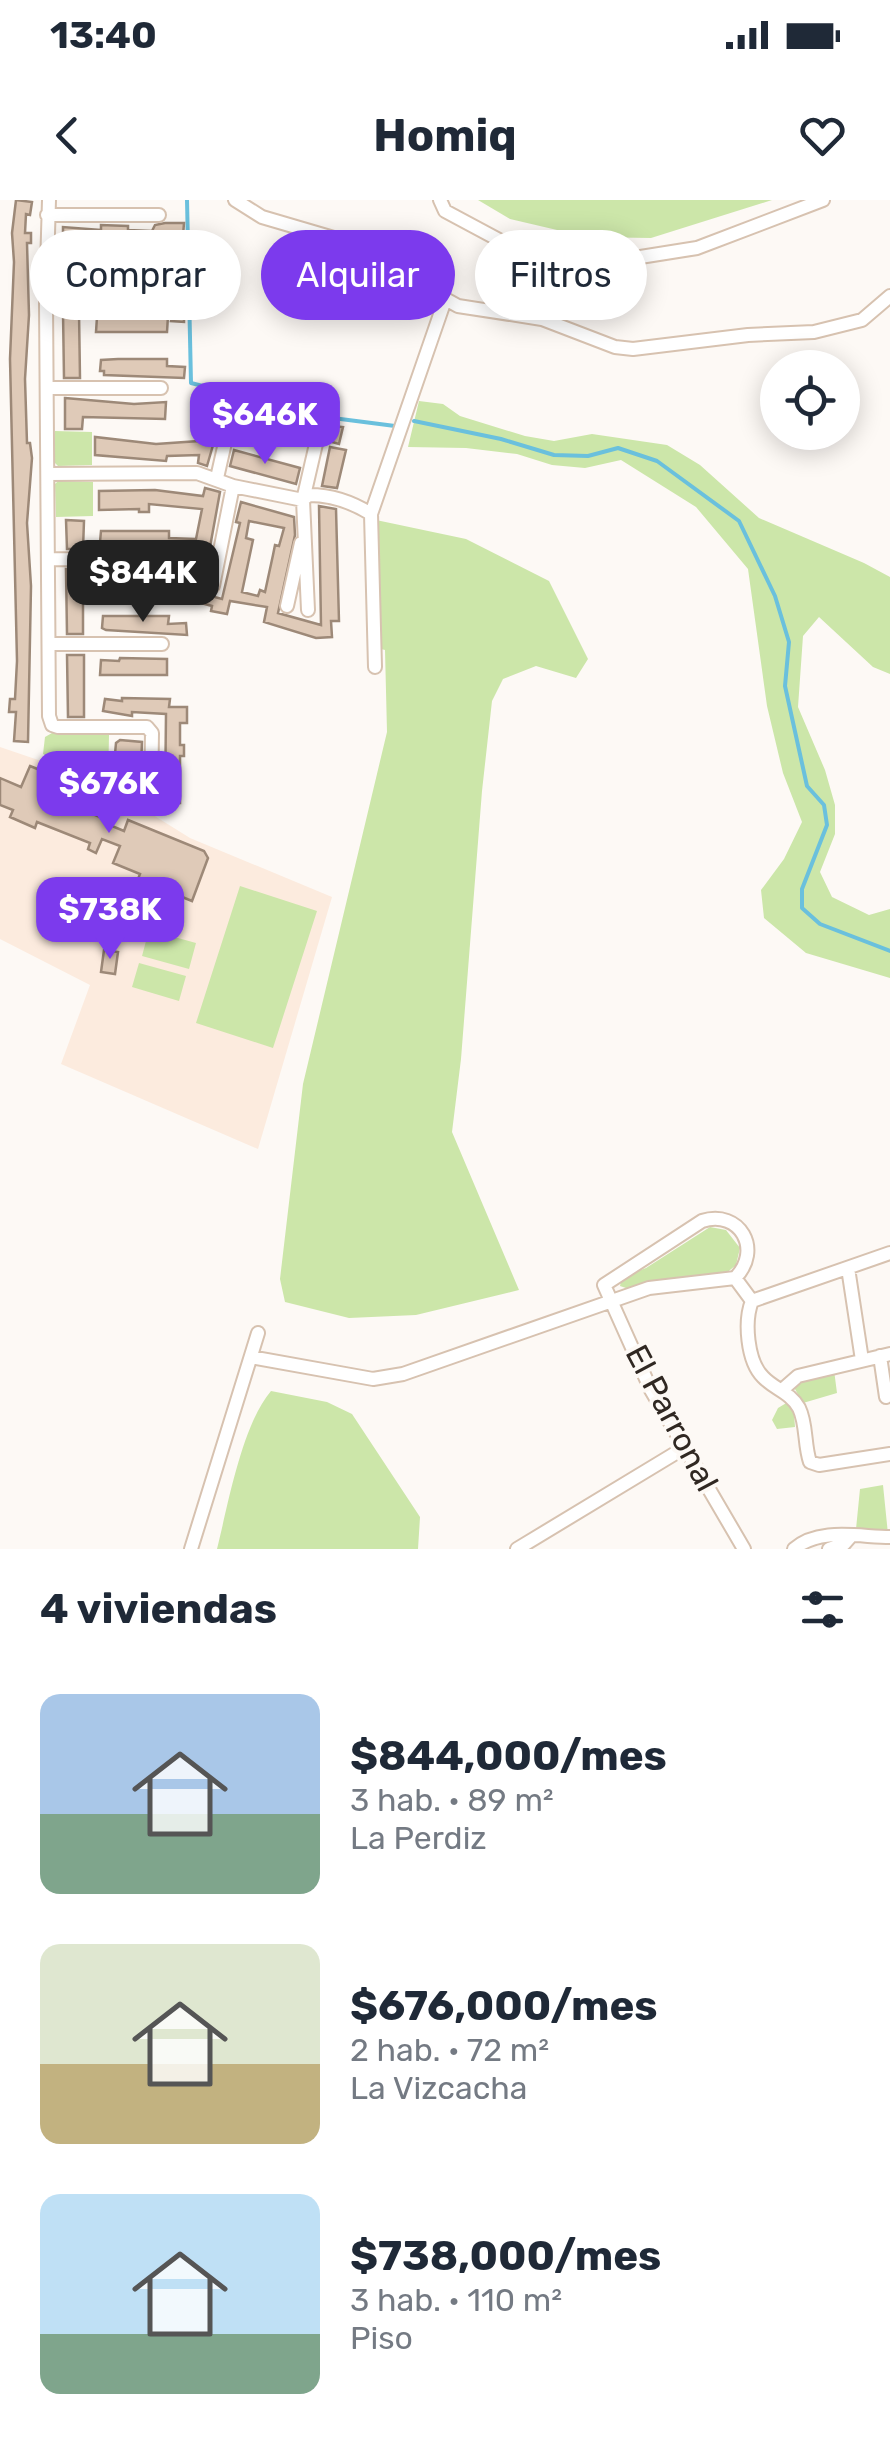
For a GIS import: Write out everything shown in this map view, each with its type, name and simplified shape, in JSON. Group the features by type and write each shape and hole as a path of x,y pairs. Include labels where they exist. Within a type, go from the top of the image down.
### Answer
{"street":[{"path":"235,200 262,217 306,230"},
{"path":"440,200 445,210 501,241 596,264 698,248 824,200"},
{"path":"48,207 159,215"},
{"path":"455,305 542,318 615,347 633,349 748,335 814,332 862,320 890,296"},
{"path":"46,320 50,722 58,727 147,727 152,734 151,799"},
{"path":"374,667 372,514 438,320"},
{"path":"47,388 161,388"},
{"path":"218,478 229,425"},
{"path":"308,610 303,500 316,444"},
{"path":"48,474 185,472 303,500"},
{"path":"213,586 233,486"},
{"path":"303,500 309,495 325,496 352,502 372,514"},
{"path":"287,606 297,551 305,536"},
{"path":"48,559 162,560"},
{"path":"50,644 162,644"},
{"name":"El Parronal","path":"735,1278 746,1262 748,1243 736,1225 716,1218 696,1224 604,1284 652,1390 744,1549"},
{"path":"752,1301 890,1253"},
{"path":"848,1268 862,1360"},
{"path":"251,1357 373,1379 403,1374 660,1285 735,1278 752,1301 747,1326 755,1364 765,1380 782,1390 801,1412 810,1462 819,1465 890,1454"},
{"path":"192,1549 258,1333"},
{"path":"782,1390 798,1376 885,1355 886,1397"},
{"path":"517,1549 684,1448"},
{"path":"794,1549 801,1543 842,1533 852,1542"},
{"path":"829,1549 890,1537"}],"shaded area":[{"path":"0,747 97,780 190,838 332,897 258,1149 61,1064 90,985 0,939"}],"green space":[{"path":"478,200 772,200 651,238 647,238 647,230 557,230 510,219"},
{"path":"419,401 443,404 460,416 525,436 554,441 592,434 667,445 700,465 759,518 890,577 890,674 873,667 819,617 803,636 798,707 825,770 835,805 835,834 820,872 832,897 869,915 890,909 890,978 806,953 764,918 761,890 784,859 802,822 783,773 767,706 748,569 696,507 621,460 585,468 552,465 517,454 408,447"},
{"path":"55,431 92,432 92,465 58,466 54,462"},
{"path":"58,481 93,482 93,516 56,517"},
{"path":"376,520 466,539 549,581 588,659 576,678 536,666 503,679 492,701 482,791 452,1132 519,1290 416,1315 349,1318 285,1302 280,1279 303,1084 387,732 385,650 377,648"},
{"path":"52,733 109,735 108,784 43,754 45,737"},
{"path":"240,886 317,911 273,1048 196,1023"},
{"path":"149,930 196,943 189,969 142,956"},
{"path":"139,963 186,976 179,1001 132,987"},
{"path":"710,1227 726,1230 740,1248 736,1265 724,1275 672,1279 629,1289 620,1286 622,1277 646,1268"},
{"path":"834,1370 837,1393 803,1403 792,1384"},
{"path":"271,1391 327,1402 352,1414 420,1517 418,1549 217,1549 244,1444"},
{"path":"788,1402 795,1427 777,1429 772,1420 778,1408"},
{"path":"883,1485 888,1534 856,1529 860,1489"}],"building":[{"path":"16,200 32,202 30,215 26,214 25,233 30,233 25,379 27,443 32,458 27,523 31,586 28,742 14,741 16,712 9,712 10,699 15,699 17,661 10,359"},
{"path":"184,223 183,230 152,230 155,225"},
{"path":"101,225 128,226 128,230 101,230"},
{"path":"63,320 79,320 80,378 64,378"},
{"path":"97,320 168,320 167,332 96,332"},
{"path":"167,359 167,366 185,367 184,378 104,375 100,371 101,360"},
{"path":"65,398 134,404 166,402 165,419 83,417 82,429 65,429"},
{"path":"218,398 256,407 253,423 230,415 214,415"},
{"path":"204,417 220,421 207,466 198,463 199,455 167,456 166,461 95,455 95,437 156,444 199,441"},
{"path":"302,423 343,427 339,444 319,435 300,435"},
{"path":"330,447 346,450 337,488 322,486"},
{"path":"234,450 300,468 296,484 230,466"},
{"path":"205,488 220,492 204,580 173,578 178,548 100,542 101,531 169,531 169,538 196,539 202,509 149,504 149,512 99,510 99,491 155,490 203,496"},
{"path":"241,502 294,517 295,535 278,613 321,625 319,506 336,509 339,621 331,621 332,637 316,638 264,622 267,607 230,601 227,614 211,611 212,606 194,601 196,592 222,599 240,523 236,522","holes":["249,521 284,528 279,546 275,545 265,592 260,590 258,596 242,592 253,540 246,538"]},
{"path":"66,520 84,521 83,549 67,549"},
{"path":"66,569 84,570 84,574 113,570 113,574 166,574 166,589 111,588 111,595 83,594 83,634 67,634"},
{"path":"103,616 169,616 168,624 186,623 187,635 106,630 102,628"},
{"path":"67,655 84,655 84,717 68,717"},
{"path":"167,659 167,675 100,675 101,660"},
{"path":"105,699 170,699 169,707 187,707 187,723 180,723 184,756 180,756 180,803 165,803 166,714 132,712 132,716 103,711"},
{"path":"120,740 142,742 140,792 128,791 128,755 115,754"},
{"path":"30,766 55,776 47,795 124,831 128,820 204,851 208,858 192,901 138,879 140,874 113,863 120,846 102,839 96,853 88,849 90,843 37,822 35,828 10,817 13,810 0,805 0,778 21,787"},
{"path":"104,950 118,952 115,974 101,972"}],"waterway":[{"path":"187,200 191,383 325,417 395,426"},
{"path":"414,421 501,439 554,455 588,456 618,448 657,461 739,521 775,596 789,642 785,686 807,786 824,805 827,825 802,889 802,908 820,924 890,951"}]}
